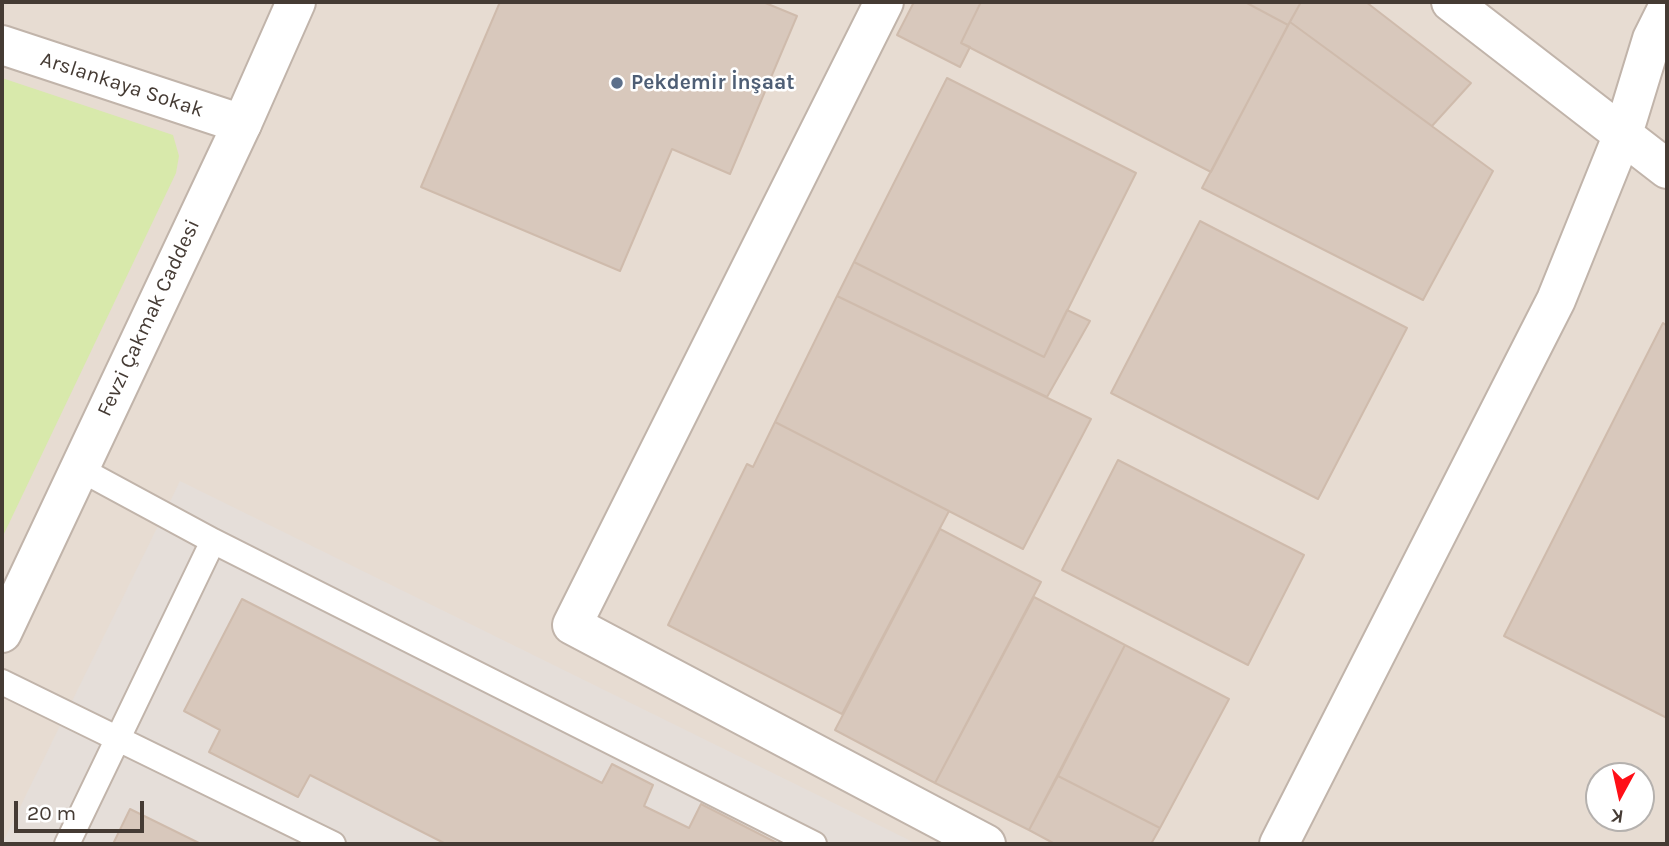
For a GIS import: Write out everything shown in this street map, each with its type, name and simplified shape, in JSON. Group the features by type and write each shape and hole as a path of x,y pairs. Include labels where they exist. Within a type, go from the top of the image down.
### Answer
{"street":[{"name":"Fevzi Çakmak Caddesi","path":"2,633 242,124 296,2"},
{"path":"884,2 572,625 986,844"},
{"path":"1451,2 1667,169"},
{"path":"1279,844 1556,300 1623,134 1652,39 1667,9"},
{"name":"Arslankaya Sokak","path":"2,45 242,124"}],"lane":[{"path":"78,468 213,541 814,844"},
{"path":"67,844 213,541"},
{"path":"2,682 119,738 303,838 333,844"}],"shaded area":[{"path":"2,2 1667,2 1667,844 2,844"},
{"path":"180,481 917,844 2,844"}],"green space":[{"path":"2,78 173,135 179,156 176,173 2,538"}],"building":[{"name":"Pekdemir İnşaat","path":"500,2 763,2 797,16 730,174 672,149 620,271 421,187"},
{"path":"914,2 981,2 961,43 970,47 960,67 897,35"},
{"path":"981,2 1245,2 1288,25 1211,172 961,43"},
{"path":"1245,2 1301,2 1288,25"},
{"path":"1301,2 1366,2 1471,83 1432,126 1290,22"},
{"path":"1290,22 1493,171 1423,300 1202,188"},
{"path":"947,78 1136,173 1044,357 854,262"},
{"path":"1200,221 1407,328 1318,499 1111,393"},
{"path":"854,262 1044,357 1067,310 1090,321 1047,397 837,296"},
{"path":"837,296 1091,419 1023,549 775,422"},
{"path":"1663,323 1667,326 1667,718 1504,636"},
{"path":"775,422 949,511 842,714 668,625 747,464 753,467"},
{"path":"1118,460 1304,555 1248,665 1062,570"},
{"path":"940,529 1041,582 935,783 835,730"},
{"path":"1034,597 1125,645 1029,830 935,783"},
{"path":"242,599 602,783 612,764 653,785 644,806 689,828 701,804 779,844 446,844 310,775 298,797 209,752 220,730 184,711"},
{"path":"1125,645 1229,699 1160,828 1058,776"},
{"path":"1058,776 1160,828 1151,844 1055,844 1029,830"},
{"path":"130,809 201,844 113,844"}],"place":[{"name":"Pekdemir İnşaat","path":"617,83"}]}
